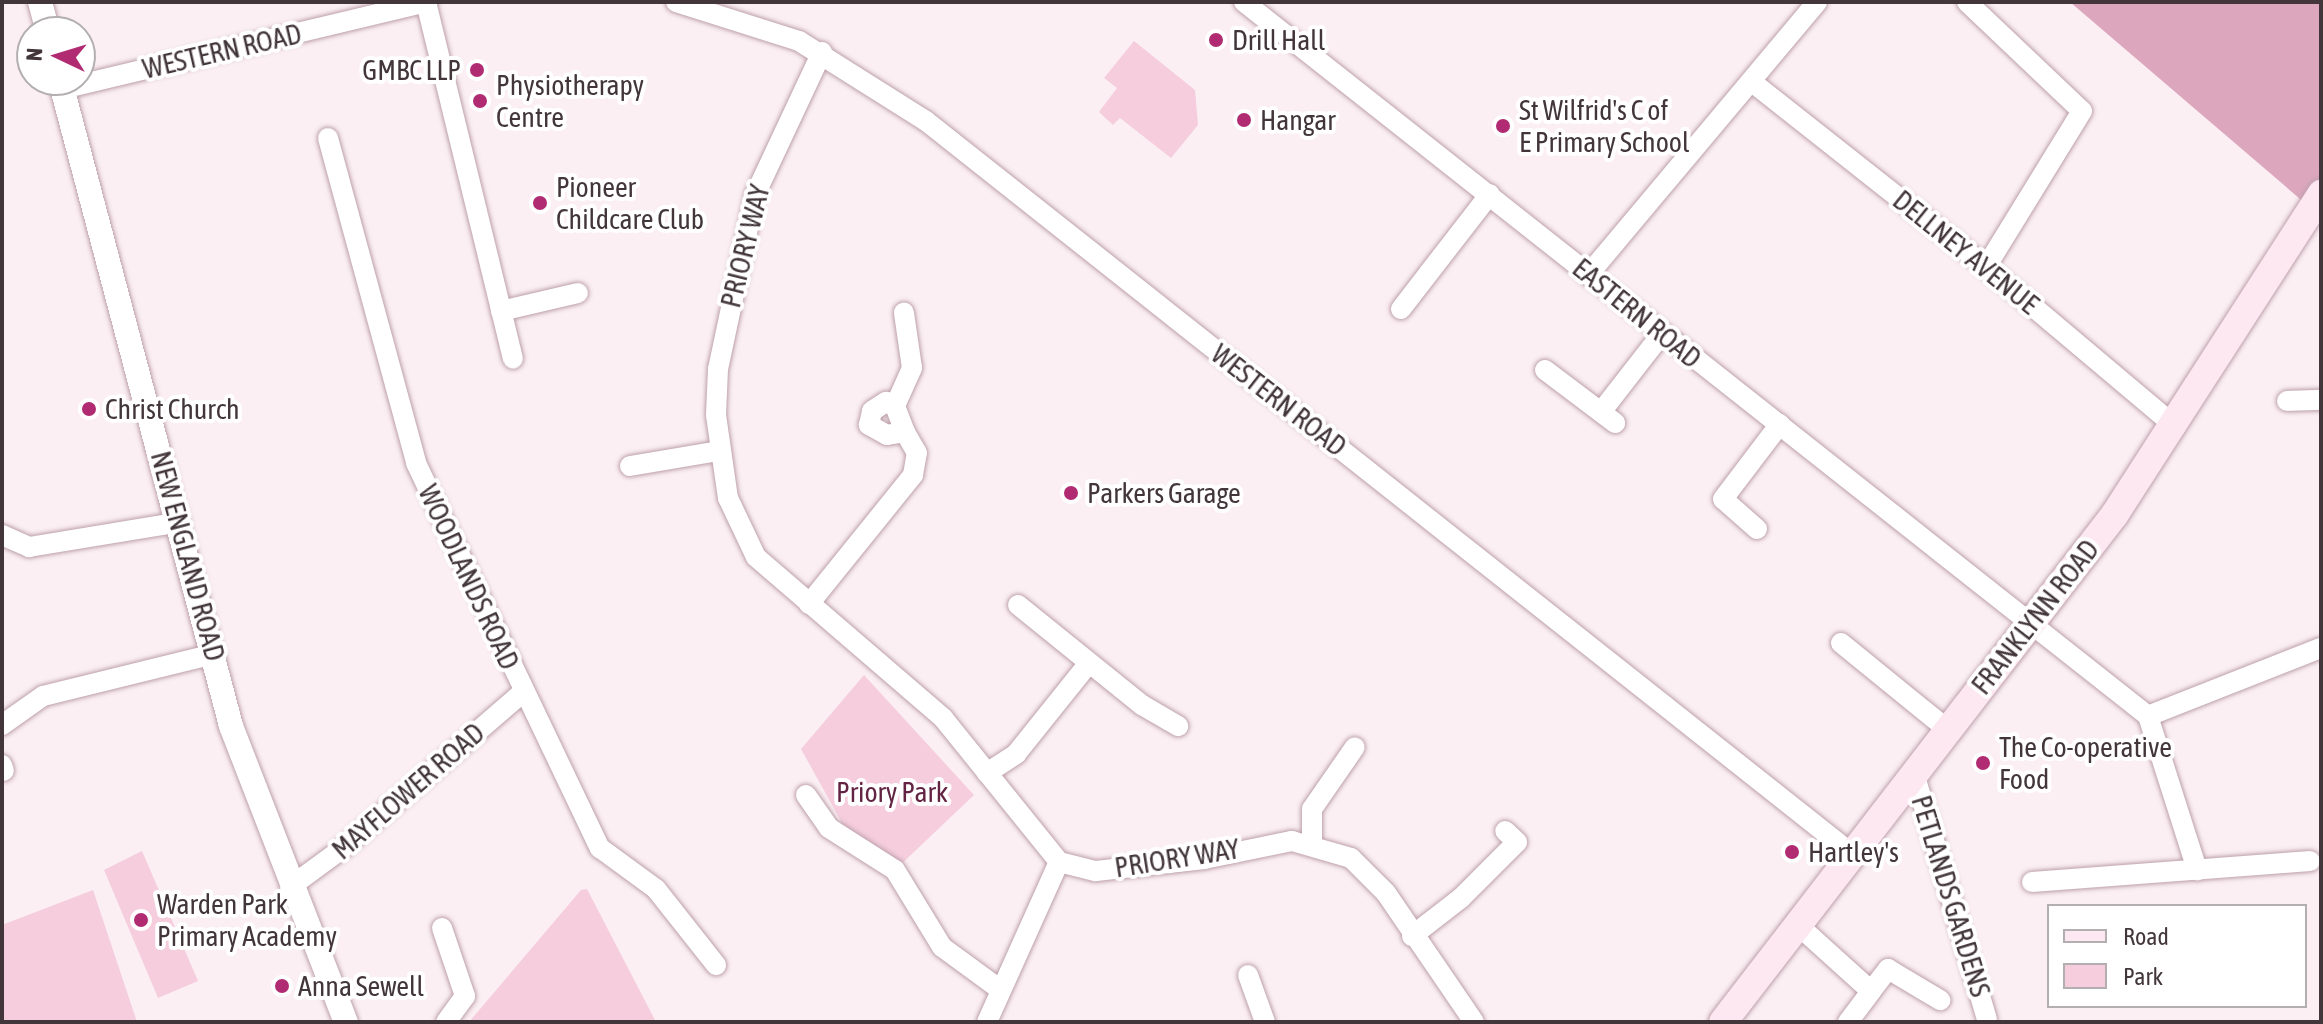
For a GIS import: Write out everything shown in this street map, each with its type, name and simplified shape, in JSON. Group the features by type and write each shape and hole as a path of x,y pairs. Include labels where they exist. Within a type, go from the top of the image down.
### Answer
{"main road":[{"name":"FRANKLYNN ROAD","path":"1723,1022 2031,623 2176,427 2321,194"}],"street":[{"name":"WESTERN ROAD","path":"96,77 427,2"},
{"path":"427,2 453,123 513,359"},
{"name":"WESTERN ROAD","path":"676,2 739,19 822,52 926,121 1851,853"},
{"name":"EASTERN ROAD","path":"1244,2 1490,194 1661,335 1780,424 2148,716"},
{"path":"1588,275 1817,2"},
{"path":"1967,2 2082,111 1986,267"},
{"name":"PRIORY WAY","path":"822,52 770,154 742,238 718,369 719,451 738,529 771,573 943,718 1059,862 1096,871 1204,859 1255,845 1312,845 1351,858 1386,893 1412,936 1474,1022"},
{"name":"DELLNEY AVENUE","path":"1752,82 1986,267 2176,427"},
{"name":"NEW ENGLAND ROAD","path":"64,96 180,522 231,726 290,887 346,1022"},
{"name":"WOODLANDS ROAD","path":"328,138 416,463 523,692 600,848 656,889 716,965"},
{"path":"1401,309 1490,194"},
{"path":"501,311 578,293"},
{"path":"809,604 913,475 917,453 895,406 912,368 904,313"},
{"path":"1545,370 1608,418 1661,335"},
{"path":"2287,401 2320,394"},
{"path":"895,406 880,404 869,425 887,435 905,432"},
{"path":"1757,529 1723,499 1780,424"},
{"path":"630,466 719,451"},
{"path":"2,535 29,547 180,522"},
{"path":"1018,605 1088,664 1178,726"},
{"path":"1841,643 1948,730"},
{"path":"2197,870 2148,716 2321,648"},
{"path":"2,725 43,696 90,693 214,654"},
{"path":"987,773 1016,754 1088,664"},
{"name":"MAYFLOWER ROAD","path":"290,887 343,848 523,692"},
{"path":"1312,845 1312,809 1355,747"},
{"name":"PETLANDS GARDENS","path":"1914,773 1987,1019"},
{"path":"806,795 829,828 895,870 942,947 998,988"},
{"path":"1412,936 1461,898 1517,842 1505,831"},
{"path":"2032,882 2310,861"},
{"path":"987,1022 998,988 1059,862"},
{"path":"1799,926 1871,991"},
{"path":"442,928 465,996 446,1022"},
{"path":"1848,1022 1888,969 1940,1000"},
{"path":"1248,975 1265,1022"}],"green space":[{"path":"1134,41 1195,90 1198,125 1171,158 1120,118 1113,125 1099,112 1117,88 1104,78"},
{"name":"Priory Park","path":"864,675 974,795 895,870 843,838 841,821 801,749"},
{"path":"142,851 198,981 158,998 104,870"},
{"path":"587,889 656,1022 469,1022 581,890"},
{"path":"93,890 137,1022 2,1022 2,925"}],"shaded area":[{"path":"2070,2 2321,2 2321,194 2313,210"}],"place":[{"name":"Drill Hall","path":"1216,40"},
{"name":"GMBC LLP","path":"477,70"},
{"name":"Physiotherapy Centre","path":"480,101"},
{"name":"Hangar","path":"1244,120"},
{"name":"St Wilfrid's C of E Primary School","path":"1503,126"},
{"name":"Pioneer Childcare Club","path":"540,203"},
{"name":"Christ Church","path":"89,409"},
{"name":"Parkers Garage","path":"1071,493"},
{"name":"The Co-operative Food","path":"1983,763"},
{"name":"Hartley's","path":"1792,852"},
{"name":"Warden Park Primary Academy","path":"141,920"},
{"name":"Anna Sewell","path":"282,986"}]}
